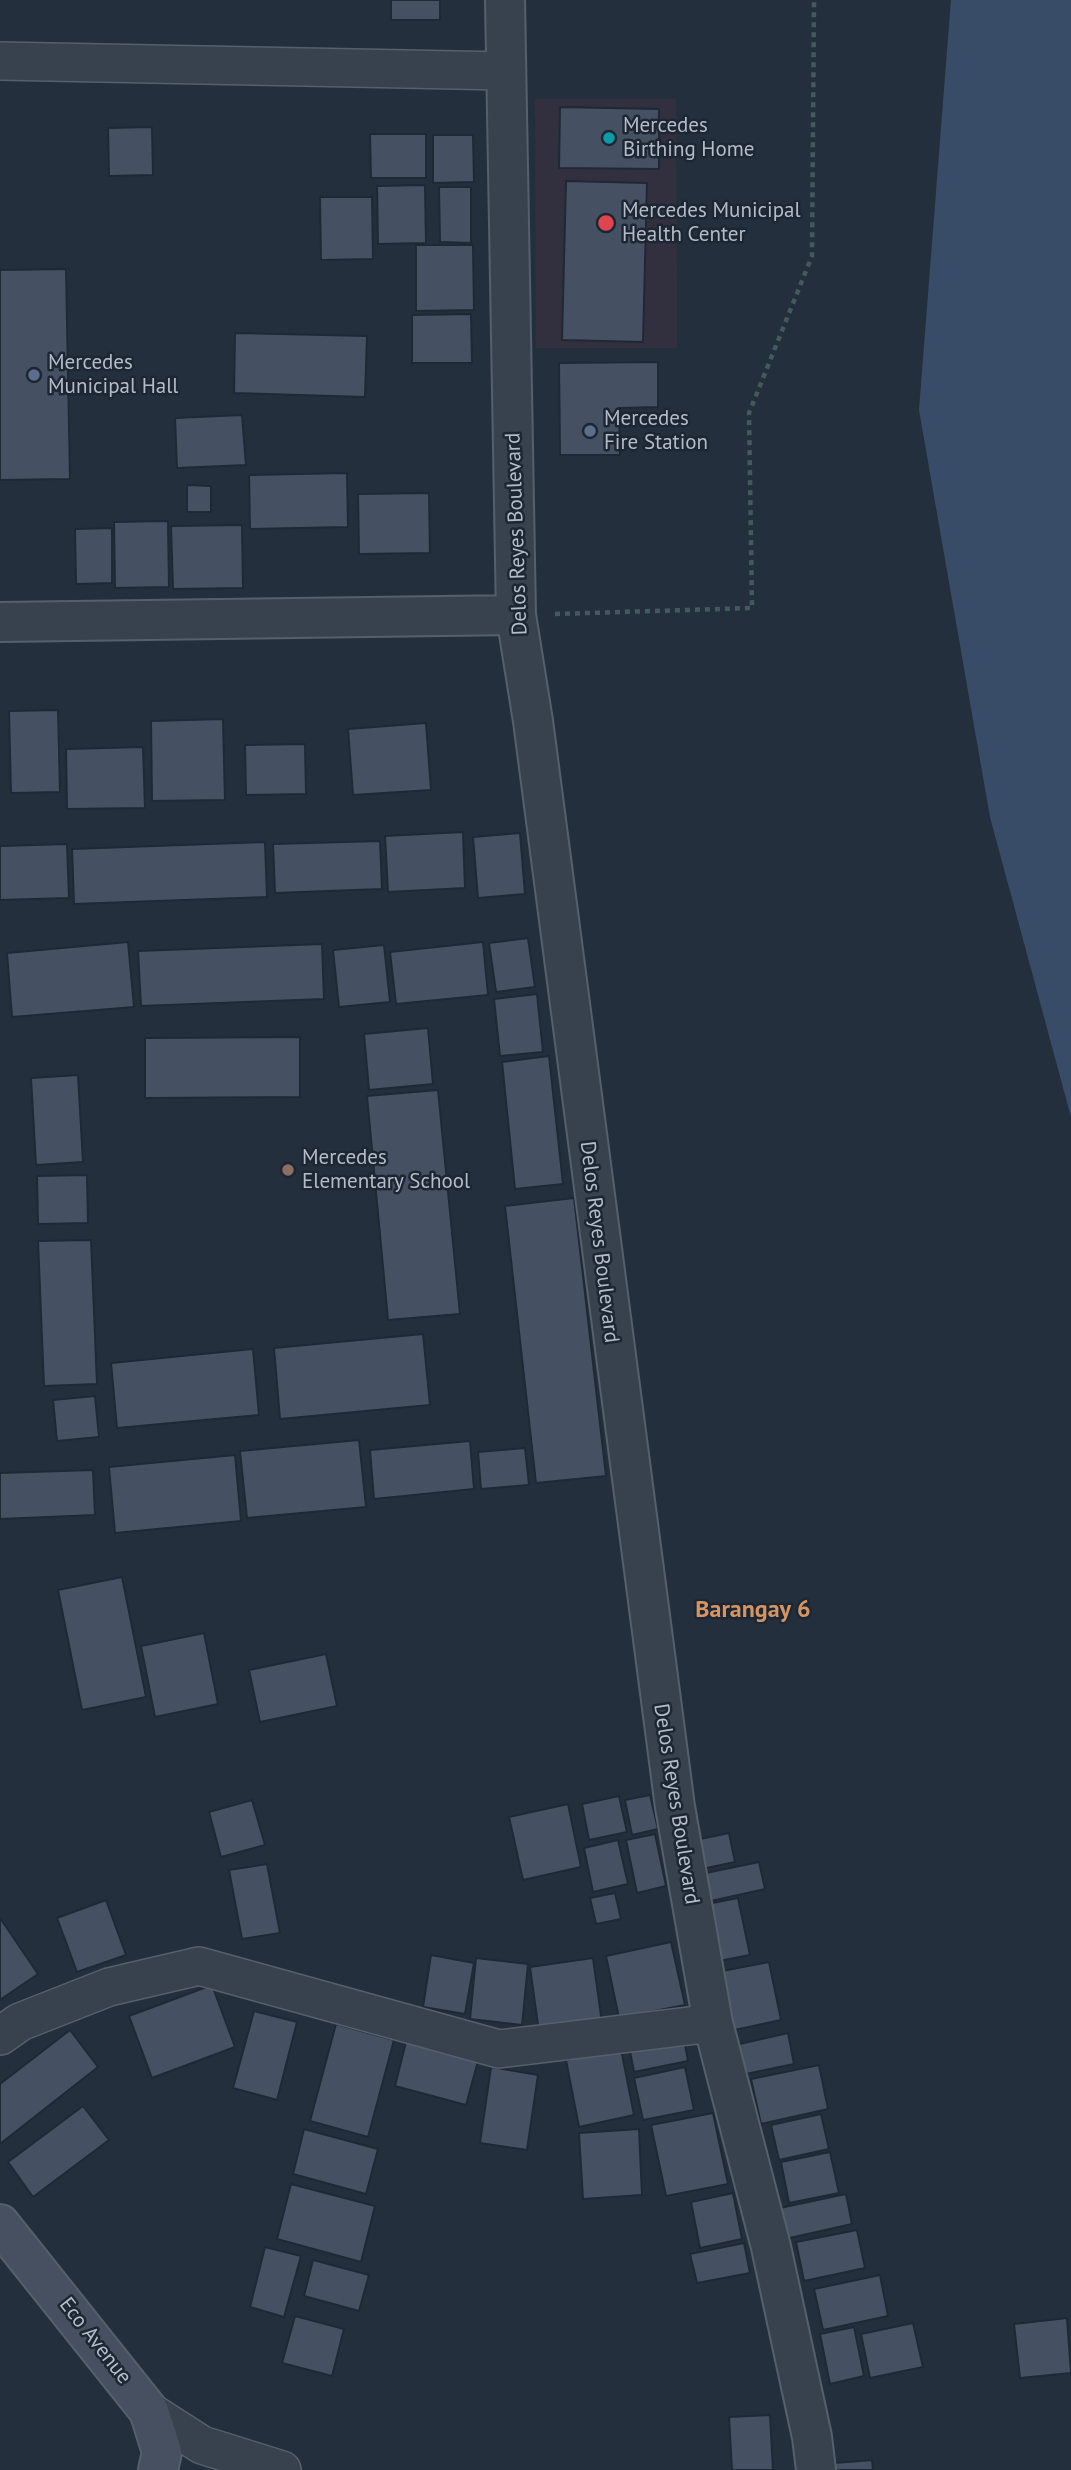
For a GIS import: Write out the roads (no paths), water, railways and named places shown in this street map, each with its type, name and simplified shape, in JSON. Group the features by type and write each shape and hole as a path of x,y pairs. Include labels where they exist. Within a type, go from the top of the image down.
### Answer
{"main road":[{"name":"Eco Avenue","path":"0,2224 149,2410 162,2452 158,2470"}],"street":[{"name":"Delos Reyes Boulevard","path":"505,0 516,615 533,722 640,1565 675,1807 713,2023 771,2247 812,2437 816,2470"},
{"path":"0,61 506,71"},
{"path":"0,622 516,615"},
{"path":"0,2036 20,2022 109,1987 199,1966 499,2049 713,2023"},
{"path":"149,2410 202,2445 282,2470"}],"water":[{"path":"951,0 1071,0 1071,1117 990,817 919,410"}],"place":[{"name":"Mercedes Birthing Home","path":"609,138"},
{"name":"Mercedes Municipal Health Center","path":"606,223"},
{"name":"Mercedes Municipal Hall","path":"34,375"},
{"name":"Mercedes Fire Station","path":"590,431"},
{"name":"Mercedes Elementary School","path":"288,1170"}],"district":[{"name":"Barangay 6","path":"753,1610"}]}
